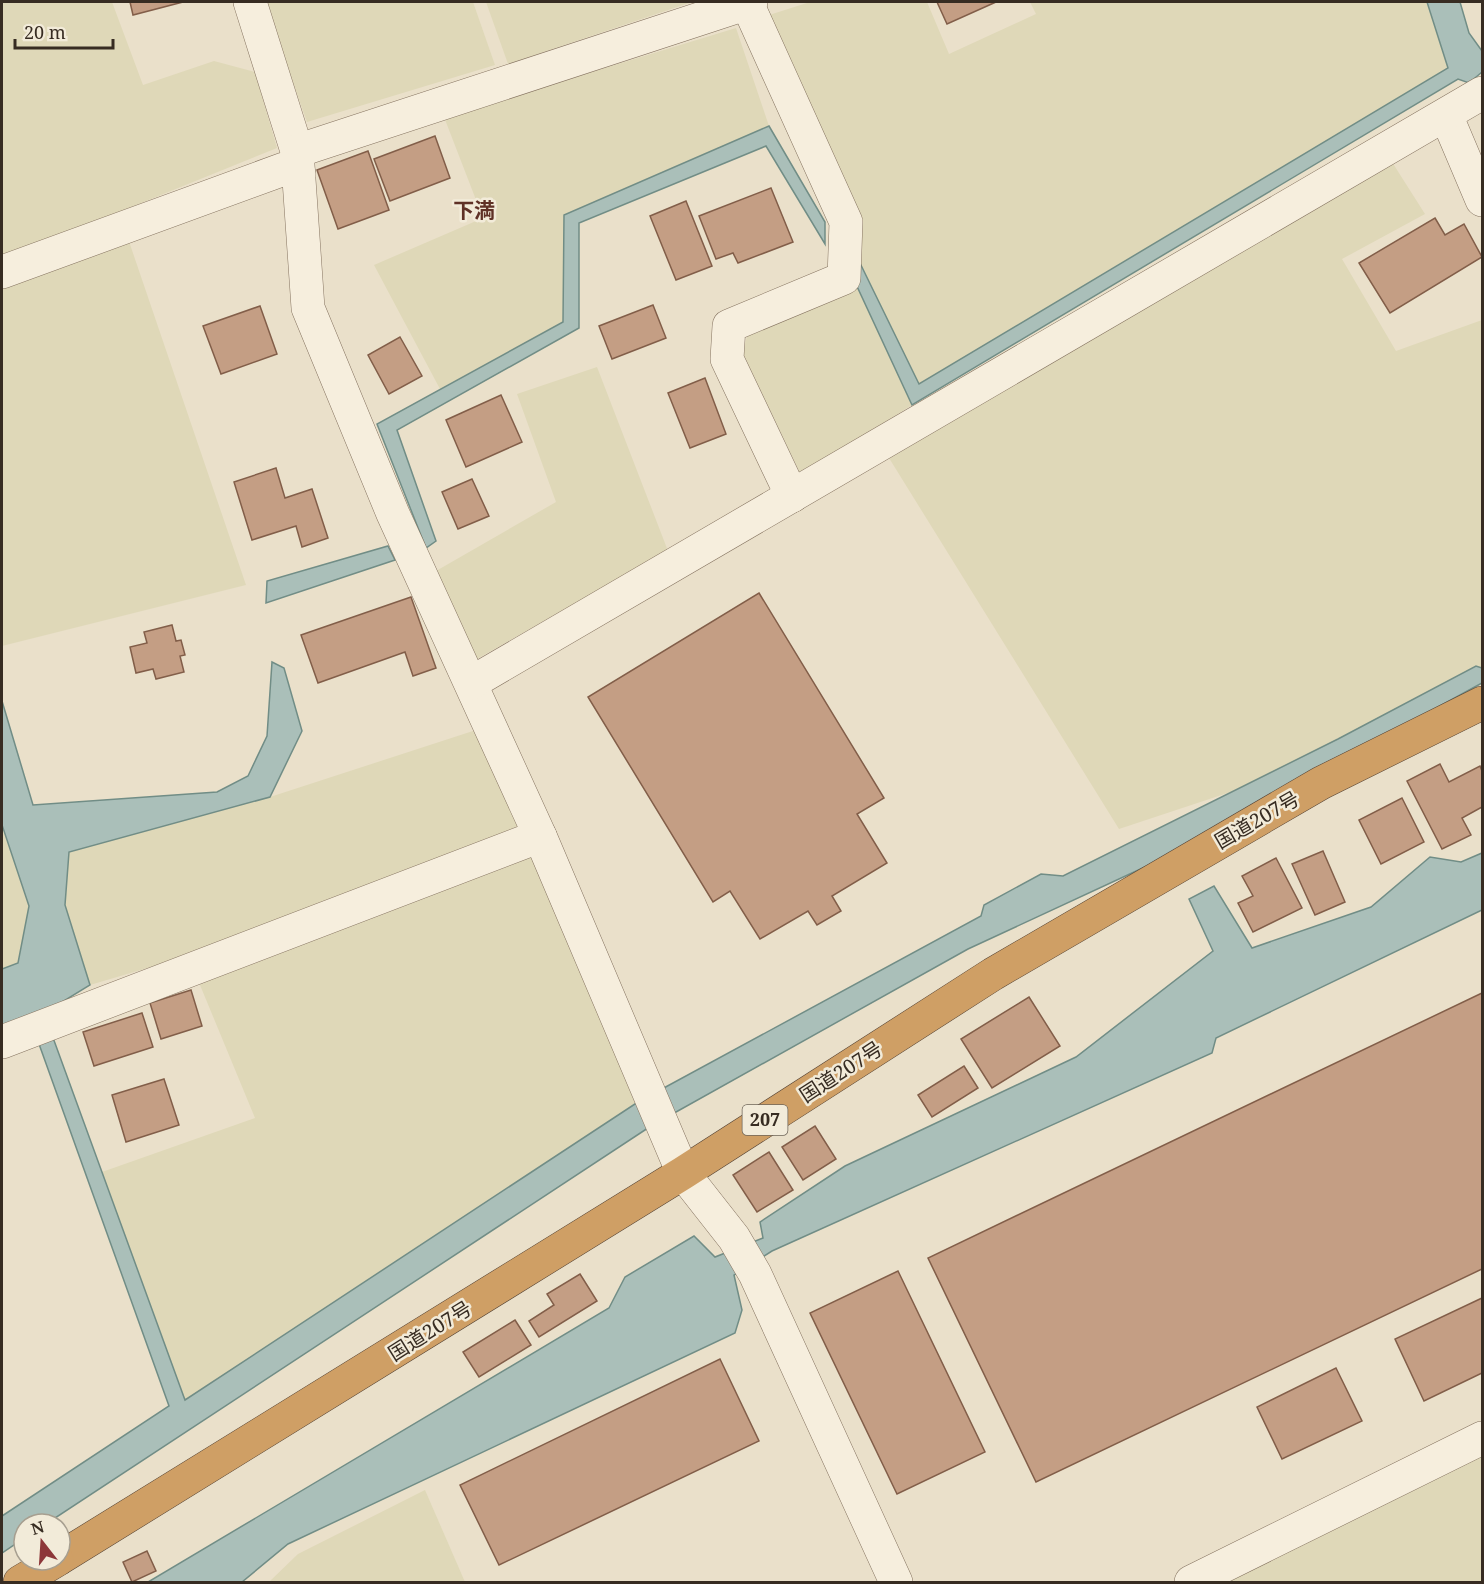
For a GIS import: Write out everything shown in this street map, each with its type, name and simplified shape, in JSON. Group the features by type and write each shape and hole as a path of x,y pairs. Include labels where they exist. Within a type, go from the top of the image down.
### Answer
{"highway":[{"name":"国道207号","path":"72,1550 683,1173 1021,957 1321,783 1482,703"},
{"name":"国道207号","path":"20,1582 37,1572"}],"street":[{"path":"250,2 298,163 308,308 393,514 540,836 683,1173 734,1238 755,1274 896,1582"},
{"path":"2,272 298,163 749,2 846,222 844,278 729,326 727,359 792,496"},
{"path":"471,683 1480,94"},
{"path":"1446,115 1482,200"},
{"path":"28,1032 540,836"},
{"path":"1191,1582 1482,1438"}],"shaded area":[{"path":"2,2 112,2 143,85 214,61 255,72 277,148 119,212 246,585 2,646"},
{"path":"264,2 473,2 495,65 307,122"},
{"path":"486,2 692,2 508,64"},
{"path":"810,2 927,2 949,54 1036,14 1030,2 1427,2 1448,68 1458,79 912,405 801,475 742,352 748,334 855,282 766,16"},
{"path":"736,28 769,126 564,215 563,322 440,389 374,265 483,218 444,117"},
{"path":"1392,162 1425,214 1342,259 1396,351 1482,320 1482,681 1294,771 1119,829 889,458"},
{"path":"597,367 668,551 475,660 429,575 556,502 517,394"},
{"path":"2,701 33,805 217,792 270,797 476,730 638,1102 185,1400 102,1172 255,1118 188,956 90,985 44,1012 2,1027"},
{"path":"1482,1456 1482,1582 1221,1582"},
{"path":"425,1490 465,1582 269,1582 298,1554"}],"water":[{"path":"1427,2 1460,2 1469,33 1482,51 1482,72 1469,83 1458,79 912,405 855,282 857,257 919,384 1448,68"},
{"path":"769,126 825,222 825,244 766,146 579,223 579,328 397,430 436,541 426,548 377,424 563,322 564,215"},
{"path":"388,546 395,560 266,603 267,581"},
{"path":"272,662 284,668 302,731 270,797 69,852 65,905 90,985 44,1013 185,1400 638,1102 981,916 984,905 1041,874 1063,876 1338,739 1476,666 1482,668 1482,683 1147,866 968,949 651,1126 64,1512 12,1512 12,1546 2,1553 2,1516 169,1406 30,1019 2,1027 2,969 18,963 29,906 2,825 2,701 33,805 217,792 248,776 267,736"},
{"path":"1482,853 1482,910 1216,1038 1212,1053 772,1251 734,1275 742,1310 735,1333 288,1544 242,1582 148,1582 609,1308 625,1277 694,1236 715,1257 763,1238 760,1222 845,1166 1076,1057 1213,951 1189,899 1214,886 1252,948 1371,907 1430,857 1461,862"}],"building":[{"path":"130,2 183,2 133,15"},
{"path":"937,2 996,2 947,24"},
{"path":"435,136 450,178 390,201 374,159"},
{"path":"368,151 389,210 338,229 317,170"},
{"path":"771,188 793,242 738,263 733,253 716,259 699,216"},
{"path":"686,201 712,266 676,280 650,216"},
{"path":"1435,218 1445,235 1464,224 1482,257 1390,313 1359,263"},
{"path":"653,305 666,338 612,359 599,326"},
{"path":"260,306 277,354 221,374 203,326"},
{"path":"400,337 422,376 389,394 368,355"},
{"path":"705,378 726,434 690,448 668,393"},
{"path":"501,395 522,442 466,467 446,420"},
{"path":"276,468 285,498 312,489 328,538 302,547 296,526 252,540 234,482"},
{"path":"472,479 489,516 458,529 442,492"},
{"path":"759,593 884,798 857,814 887,863 832,896 841,911 817,925 808,911 760,939 730,891 713,902 588,697"},
{"path":"411,597 436,668 413,676 405,652 318,683 301,635"},
{"path":"172,625 176,641 181,640 185,655 180,656 184,672 156,679 153,669 136,673 130,647 147,643 144,632"},
{"path":"1440,764 1449,782 1480,766 1482,771 1482,807 1462,818 1471,835 1442,849 1407,781"},
{"path":"1402,798 1424,842 1381,864 1359,820"},
{"path":"1323,851 1345,902 1315,915 1292,864"},
{"path":"1276,858 1302,908 1253,932 1238,903 1253,896 1242,876"},
{"path":"191,990 202,1026 161,1039 150,1003"},
{"path":"1482,993 1482,1269 1036,1482 928,1258"},
{"path":"1029,997 1060,1046 992,1088 961,1039"},
{"path":"142,1013 153,1047 94,1066 83,1032"},
{"path":"964,1066 978,1088 932,1117 918,1095"},
{"path":"164,1079 179,1125 126,1142 112,1095"},
{"path":"815,1126 836,1159 803,1180 782,1147"},
{"path":"769,1152 793,1190 757,1212 733,1175"},
{"path":"898,1271 985,1452 897,1494 810,1313"},
{"path":"580,1274 597,1301 539,1337 529,1321 554,1305 547,1294"},
{"path":"1482,1298 1482,1373 1424,1401 1395,1339"},
{"path":"515,1320 531,1345 479,1377 463,1352"},
{"path":"720,1359 759,1441 499,1565 460,1485"},
{"path":"1336,1368 1362,1421 1282,1459 1257,1407"},
{"path":"147,1551 156,1571 132,1582 123,1562"}],"district":[{"name":"下満","path":"474,211"}]}
